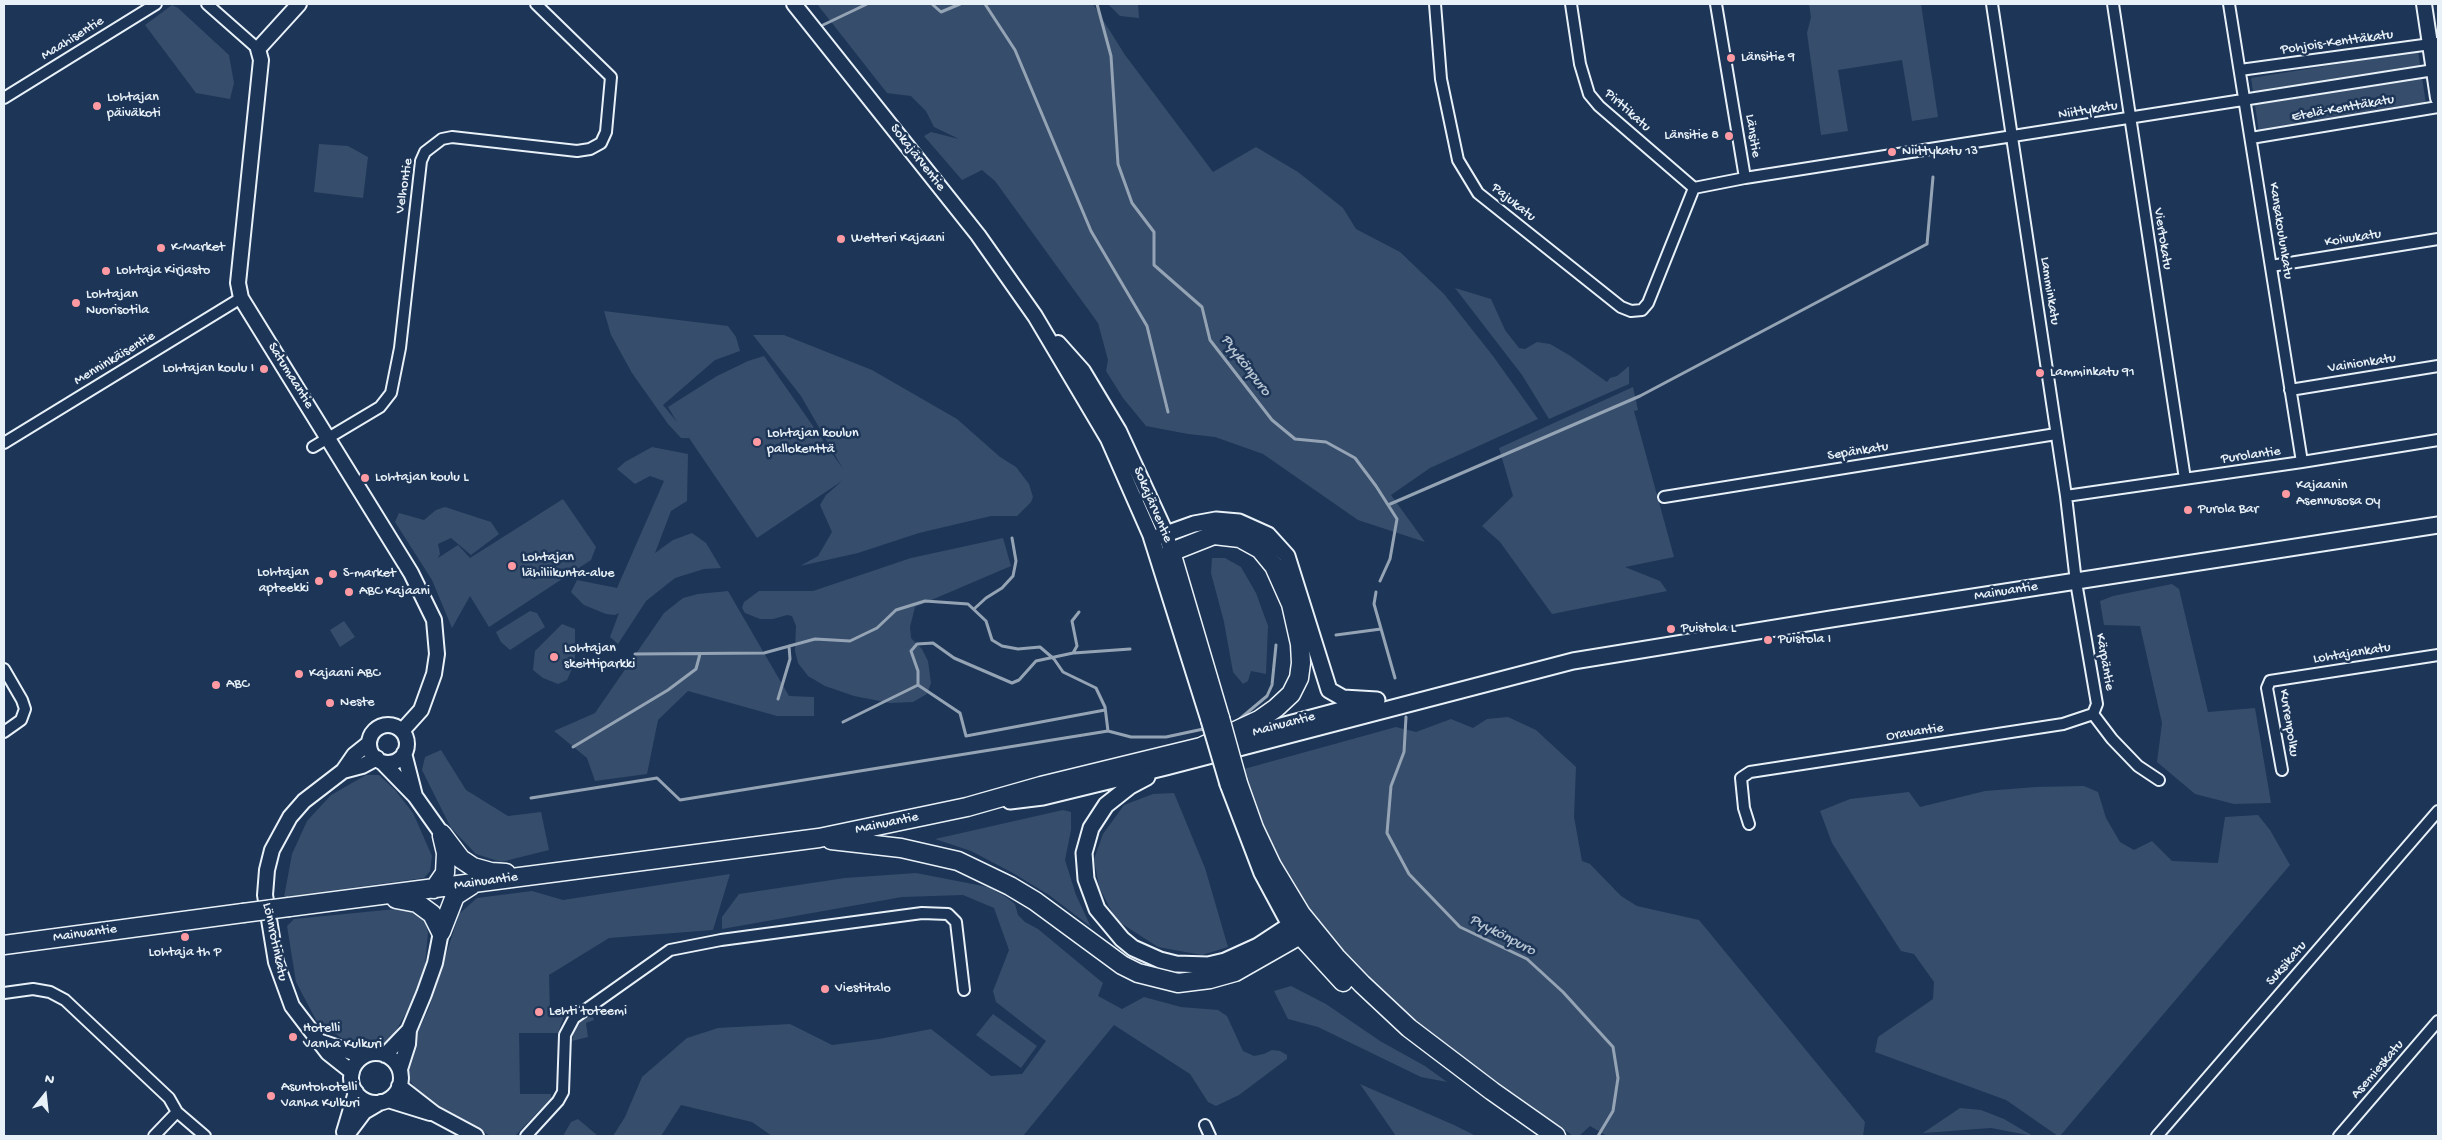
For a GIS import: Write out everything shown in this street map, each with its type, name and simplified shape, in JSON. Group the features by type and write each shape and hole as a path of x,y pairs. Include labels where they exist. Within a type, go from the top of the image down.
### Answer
{"highway":[{"path":"1162,544 1214,535 1240,538 1260,549 1274,566 1284,585 1291,604 1300,644 1301,663 1298,678 1291,694 1259,720 1201,747"},
{"name":"Sokajärventie","path":"1162,544 1233,784 1300,925 1336,957 1384,1005 1492,1091 1553,1134"},
{"name":"Mainuantie","path":"4,945 819,838 967,807 1041,786 1201,747"},
{"path":"442,834 461,858 473,867 491,872 547,874"},
{"path":"434,889 445,873 446,853 442,834"},
{"path":"819,838 901,848 958,861 1035,900 1122,965 1155,978 1178,983 1210,979 1236,972 1300,925"},
{"path":"441,932 456,896 474,884"},
{"path":"375,896 417,903 432,914 441,932"}],"main road":[{"path":"1162,544 1216,520 1240,522 1268,535 1287,556 1328,690 1343,698 1378,700"},
{"name":"Mainuantie","path":"967,807 1043,796 1166,767 1573,661 1831,618 2076,582 2438,525"},
{"name":"Mainuantie","path":"1201,747 1378,700 1550,661 1573,661"},
{"path":"1166,767 1130,786 1106,805 1097,816 1086,840 1084,865 1086,879 1097,909 1112,930 1133,948 1160,960 1176,964 1208,965 1240,955 1300,925"}],"street":[{"name":"Maahisentie","path":"4,98 156,4"},
{"path":"207,4 258,48 299,4"},
{"name":"Velhontie","path":"313,447 380,408 391,393 400,348 421,161 425,152 442,139 452,137 577,151 590,149 601,143 606,132 611,77 536,4"},
{"name":"Sokajärventie","path":"794,4 972,228 1035,316 1083,371 1119,431 1162,544"},
{"name":"Pajukatu","path":"1435,4 1441,79 1458,160 1478,192 1621,307 1631,311 1642,310 1653,293 1694,188"},
{"name":"Pirttikatu","path":"1571,4 1580,64 1589,94 1599,106 1694,188"},
{"name":"Länsitie","path":"1694,188 1745,178 1716,4"},
{"name":"Lamminkatu","path":"1992,4 2066,496 2076,582"},
{"name":"Viertokatu","path":"2112,4 2185,479"},
{"name":"Kansakoulunkatu","path":"2229,4 2252,138 2302,462"},
{"path":"2424,4 2434,43 2434,70 2438,98"},
{"name":"Pohjois-Kenttäkatu","path":"2240,70 2434,43"},
{"name":"Satumaantie","path":"258,48 261,60 238,283 241,298 411,572 434,620 437,654 434,674 421,710 402,731"},
{"name":"Niittykatu","path":"1745,178 2434,70"},
{"name":"Etelä-Kenttäkatu","path":"2252,138 2438,107"},
{"name":"Koivukatu","path":"2271,266 2438,239"},
{"name":"Menninkäisentie","path":"4,443 241,298"},
{"name":"Vainionkatu","path":"2290,390 2438,366"},
{"name":"Sepänkatu","path":"1664,496 2056,434"},
{"name":"Purolantie","path":"2066,496 2302,462 2438,440"},
{"name":"Kärpäntie","path":"2076,582 2097,704 2093,714"},
{"name":"Lohtajankatu","path":"2270,681 2438,655"},
{"path":"4,669 22,700 25,709 21,720 4,732"},
{"name":"Kurrenpolku","path":"2270,681 2267,688 2282,770"},
{"path":"2093,714 2112,739 2138,766 2159,780"},
{"name":"Oravantie","path":"1749,824 1744,808 1741,778 1750,772 2063,724 2093,714"},
{"path":"416,796 404,753 407,742 402,731 394,726 383,725 373,732 369,743 380,760 416,796 442,834"},
{"name":"Lönnrotinkatu","path":"352,1072 328,1053 302,1023 282,985 276,962 265,895 267,870 280,831 304,801 343,771 354,754 369,743"},
{"path":"380,760 394,762 404,753"},
{"name":"Lönnrotinkatu","path":"343,771 380,760"},
{"name":"Suksikatu","path":"2157,1136 2438,811"},
{"path":"526,1136 558,1101 565,1084 566,1036 574,1018 670,950 721,940 922,913 948,914 956,922 964,990"},
{"path":"385,1055 408,1030 435,963 441,932"},
{"path":"4,993 33,989 50,992 65,1000 169,1098 176,1112 205,1136"},
{"name":"Asemieskatu","path":"2339,1136 2438,1021"},
{"path":"346,1136 364,1112 385,1101 399,1086 400,1069 408,1044 408,1030"},
{"name":"Lönnrotinkatu","path":"319,1041 363,1056"},
{"path":"400,1069 385,1055 372,1054 363,1056 352,1072 352,1082 356,1092 368,1101 385,1101 436,1114"},
{"path":"399,1086 436,1114 476,1136"},
{"path":"342,1136 356,1092"},
{"path":"154,1136 176,1112"},
{"path":"1205,1126 1210,1136"}],"shaded area":[{"path":"817,4 1093,4 1125,55 1213,172 1256,147 1298,172 1343,208 1356,229 1400,252 1444,294 1493,356 1538,419 1430,468 1391,495 1425,542 1358,520 1263,454 1215,437 1146,426 1123,398 1106,371 1108,360 1098,323 995,181 982,170 962,180 924,136 931,132 959,139 934,127 926,111 911,96 887,93"},
{"path":"1108,4 1138,4 1139,18 1120,16"},
{"path":"1809,4 1921,4 1938,117 1912,121 1902,60 1838,70 1848,131 1821,135 1807,33 1811,17"},
{"path":"172,5 178,8 229,55 234,83 230,99 196,93 145,25"},
{"path":"2418,51 2426,104 2259,132 2251,78"},
{"path":"319,144 348,146 368,157 363,198 314,192"},
{"path":"1455,288 1491,299 1505,330 1519,348 1525,349 1537,342 1550,344 1607,382 1629,366 1629,384 1549,419 1522,375"},
{"path":"604,311 728,326 736,337 740,351 715,360 663,405 677,422 668,407 717,376 748,361 764,356 843,469 801,396 753,335 784,335 872,370 957,419 1000,457 1016,467 1029,484 1033,497 1031,502 1017,516 991,516 919,533 858,553 800,566 818,556 832,532 820,505 826,495 842,481 757,538 689,438 681,438 668,424 632,373 611,335"},
{"path":"1633,387 1638,410 1634,411 1674,557 1625,567 1660,581 1667,591 1552,614 1500,542 1482,526 1513,496 1499,448"},
{"path":"652,447 688,454 687,501 671,511 655,553 673,540 692,533 706,543 721,568 704,569 675,578 646,601 618,644 610,637 619,613 615,615 606,614 584,605 571,592 577,580 617,588 664,481 650,476 635,484 617,469 625,462"},
{"name":"Lohtajan lähiliikunta-alue","path":"563,499 596,547 591,560 489,627 470,596 452,628 432,580 395,522 399,513 424,520 436,510 445,507 491,522 499,534 471,555 451,538 438,544 440,554 438,558 458,545 470,558"},
{"path":"1003,538 1011,566 915,607 910,627 911,638 922,649 928,661 931,683 927,694 913,702 890,703 854,696 825,686 808,676 798,663 795,651 796,626 792,616 760,619 745,613 742,608 744,602 759,591 813,591 911,558"},
{"path":"1212,558 1225,558 1241,567 1256,593 1268,626 1266,674 1251,671 1248,681 1243,684 1233,672 1224,622 1211,573"},
{"path":"2172,584 2179,589 2208,712 2255,708 2271,803 2234,804 2195,794 2157,762 2162,723 2140,626 2104,625 2100,601 2113,596"},
{"path":"728,591 789,696 814,697 814,716 777,716 688,691 658,720 647,774 595,781 587,758 554,731 595,713 664,613 683,598 698,594"},
{"path":"530,611 537,613 545,627 510,650 501,642 496,632"},
{"path":"344,621 355,637 340,647 330,630"},
{"name":"Lohtajan skeittiparkki","path":"562,624 575,629 575,662 567,680 558,684 543,678 533,670 535,651"},
{"path":"1508,717 1536,730 1576,767 1574,817 1582,861 1590,864 1621,896 1637,906 1699,920 1865,1122 1863,1136 1607,1136 1590,1126 1579,1136 1573,1136 1421,1027 1343,954 1298,897 1273,857 1250,799 1244,769 1396,727 1416,732 1451,719 1473,728 1487,719"},
{"path":"441,750 466,790 508,816 541,812 549,850 501,862 476,854 451,828 422,770 425,757"},
{"path":"366,775 379,775 395,790 413,813 432,856 430,871 424,878 284,897 292,854 307,821 331,795"},
{"path":"2084,786 2098,792 2106,818 2120,842 2134,850 2152,841 2172,861 2218,863 2225,817 2258,815 2270,830 2290,865 2060,1136 2058,1136 2006,1100 1875,1052 1878,1037 1933,999 1934,982 1914,954 1901,951 1832,843 1820,811 1850,799 1909,792 1920,807 1985,791"},
{"path":"1174,793 1205,868 1228,947 1202,955 1158,947 1116,920 1099,887 1094,859 1103,834 1124,805 1153,794"},
{"path":"1063,810 1071,812 1071,830 1065,860 1076,895 1091,927 1049,895 1013,873 971,851 935,839"},
{"path":"916,873 988,887 1006,897 1015,904 1018,915 1025,922 1038,929 1103,983 1098,996 1122,1009 1144,997 1181,1007 1218,1010 1227,1016 1243,1051 1254,1056 1272,1050 1280,1051 1287,1055 1287,1059 1239,1095 1216,1106 1208,1102 1190,1074 1114,1025 1023,1136 772,1136 752,1122 681,1105 661,1136 613,1136 625,1117 642,1077 687,1038 718,1028 790,1024 832,1045 879,1039 931,1029 991,1076 1022,1074 1046,1041 996,1002 993,991 1009,950 994,908 963,895 902,897 722,929 722,917 739,894 845,878"},
{"path":"730,874 713,930 609,938 549,975 550,1014 564,1016 558,1033 519,1033 520,1094 551,1094 551,1098 515,1136 491,1136 444,1110 417,1091 407,1076 413,1043 429,1008 459,914 477,898 532,891 563,900"},
{"path":"406,908 424,919 428,932 425,965 413,1001 394,1034 377,1049 353,1046 316,1020 296,982 287,926 294,919"},
{"path":"1291,986 1326,1004 1380,1041 1425,1066 1447,1082 1421,1077 1318,1027 1288,1019 1274,991"},
{"path":"591,1012 594,1020 586,1023 588,1037 572,1041 574,1029 579,1021"},
{"path":"993,1014 1037,1046 1021,1068 976,1035"},
{"path":"1360,1084 1454,1125 1476,1136 1396,1136"},
{"path":"1960,1108 1981,1110 2004,1119 2033,1136 1991,1128 1923,1133"},
{"path":"578,1119 598,1136 563,1136 571,1122"}],"waterway":[{"path":"823,25 867,4"},
{"path":"932,4 941,12 960,4"},
{"path":"985,4 1015,50 1091,231 1147,326 1168,412"},
{"name":"Pyykönpuro","path":"1097,4 1111,56 1118,164 1132,203 1154,232 1154,265 1202,307 1210,340 1272,420 1295,439 1326,442 1355,458 1376,486 1397,519 1390,559 1380,581"},
{"path":"1388,505 1640,396 1927,244 1933,177"},
{"path":"974,609 986,598 1002,588 1013,576 1016,561 1012,538"},
{"name":"Pyykönpuro","path":"1376,592 1374,604 1395,678"},
{"path":"635,654 764,653 815,639 850,641 877,628 896,610 925,601 968,604 986,621 992,640 1002,646 1018,649 1040,647 1054,659 1063,672 1096,688 1105,707 1108,731"},
{"path":"918,685 918,671 911,651 917,644 933,643 954,658 1012,683 1019,680 1036,661 1073,653 1077,646 1072,621 1079,612"},
{"path":"1336,635 1381,629"},
{"path":"1236,722 1267,696 1272,685 1276,645"},
{"path":"778,699 790,659 789,646"},
{"path":"1074,653 1130,649"},
{"path":"573,747 668,690 696,669 700,654"},
{"path":"843,722 918,685 960,713 966,736 1105,710"},
{"name":"Pyykönpuro","path":"1406,717 1404,752 1391,786 1387,833 1409,874 1460,927 1527,959 1563,992 1613,1047 1618,1078 1613,1111 1598,1136"},
{"path":"531,798 657,778 680,800 1108,731 1131,737 1166,737 1208,728"}],"place":[{"name":"Länsitie 9","path":"1731,58"},
{"name":"Lohtajan päiväkoti","path":"97,106"},
{"name":"Länsitie 8","path":"1729,136"},
{"name":"Niittykatu 13","path":"1892,152"},
{"name":"Wetteri Kajaani","path":"841,239"},
{"name":"K-Market","path":"161,248"},
{"name":"Lohtaja Kirjasto","path":"106,271"},
{"name":"Lohtajan Nuorisotila","path":"76,303"},
{"name":"Lohtajan koulu I","path":"264,369"},
{"name":"Lamminkatu 91","path":"2040,373"},
{"name":"Lohtajan koulun pallokenttä","path":"757,442"},
{"name":"Lohtajan koulu L","path":"365,478"},
{"name":"Kajaanin Asennusosa Oy","path":"2286,494"},
{"name":"Purola Bar","path":"2188,510"},
{"name":"Lohtajan lähiliikunta-alue","path":"512,566"},
{"name":"S-market","path":"333,574"},
{"name":"Lohtajan apteekki","path":"319,581"},
{"name":"ABC Kajaani","path":"349,592"},
{"name":"Puistola L","path":"1671,629"},
{"name":"Puistola I","path":"1768,640"},
{"name":"Lohtajan skeittiparkki","path":"554,657"},
{"name":"Kajaani ABC","path":"299,674"},
{"name":"ABC","path":"216,685"},
{"name":"Neste","path":"330,703"},
{"name":"Lohtaja th P","path":"185,937"},
{"name":"Viestitalo","path":"825,989"},
{"name":"Lehti toteemi","path":"539,1012"},
{"name":"Hotelli Vanha Kulkuri","path":"293,1037"},
{"name":"Asuntohotelli Vanha Kulkuri","path":"271,1096"}]}
